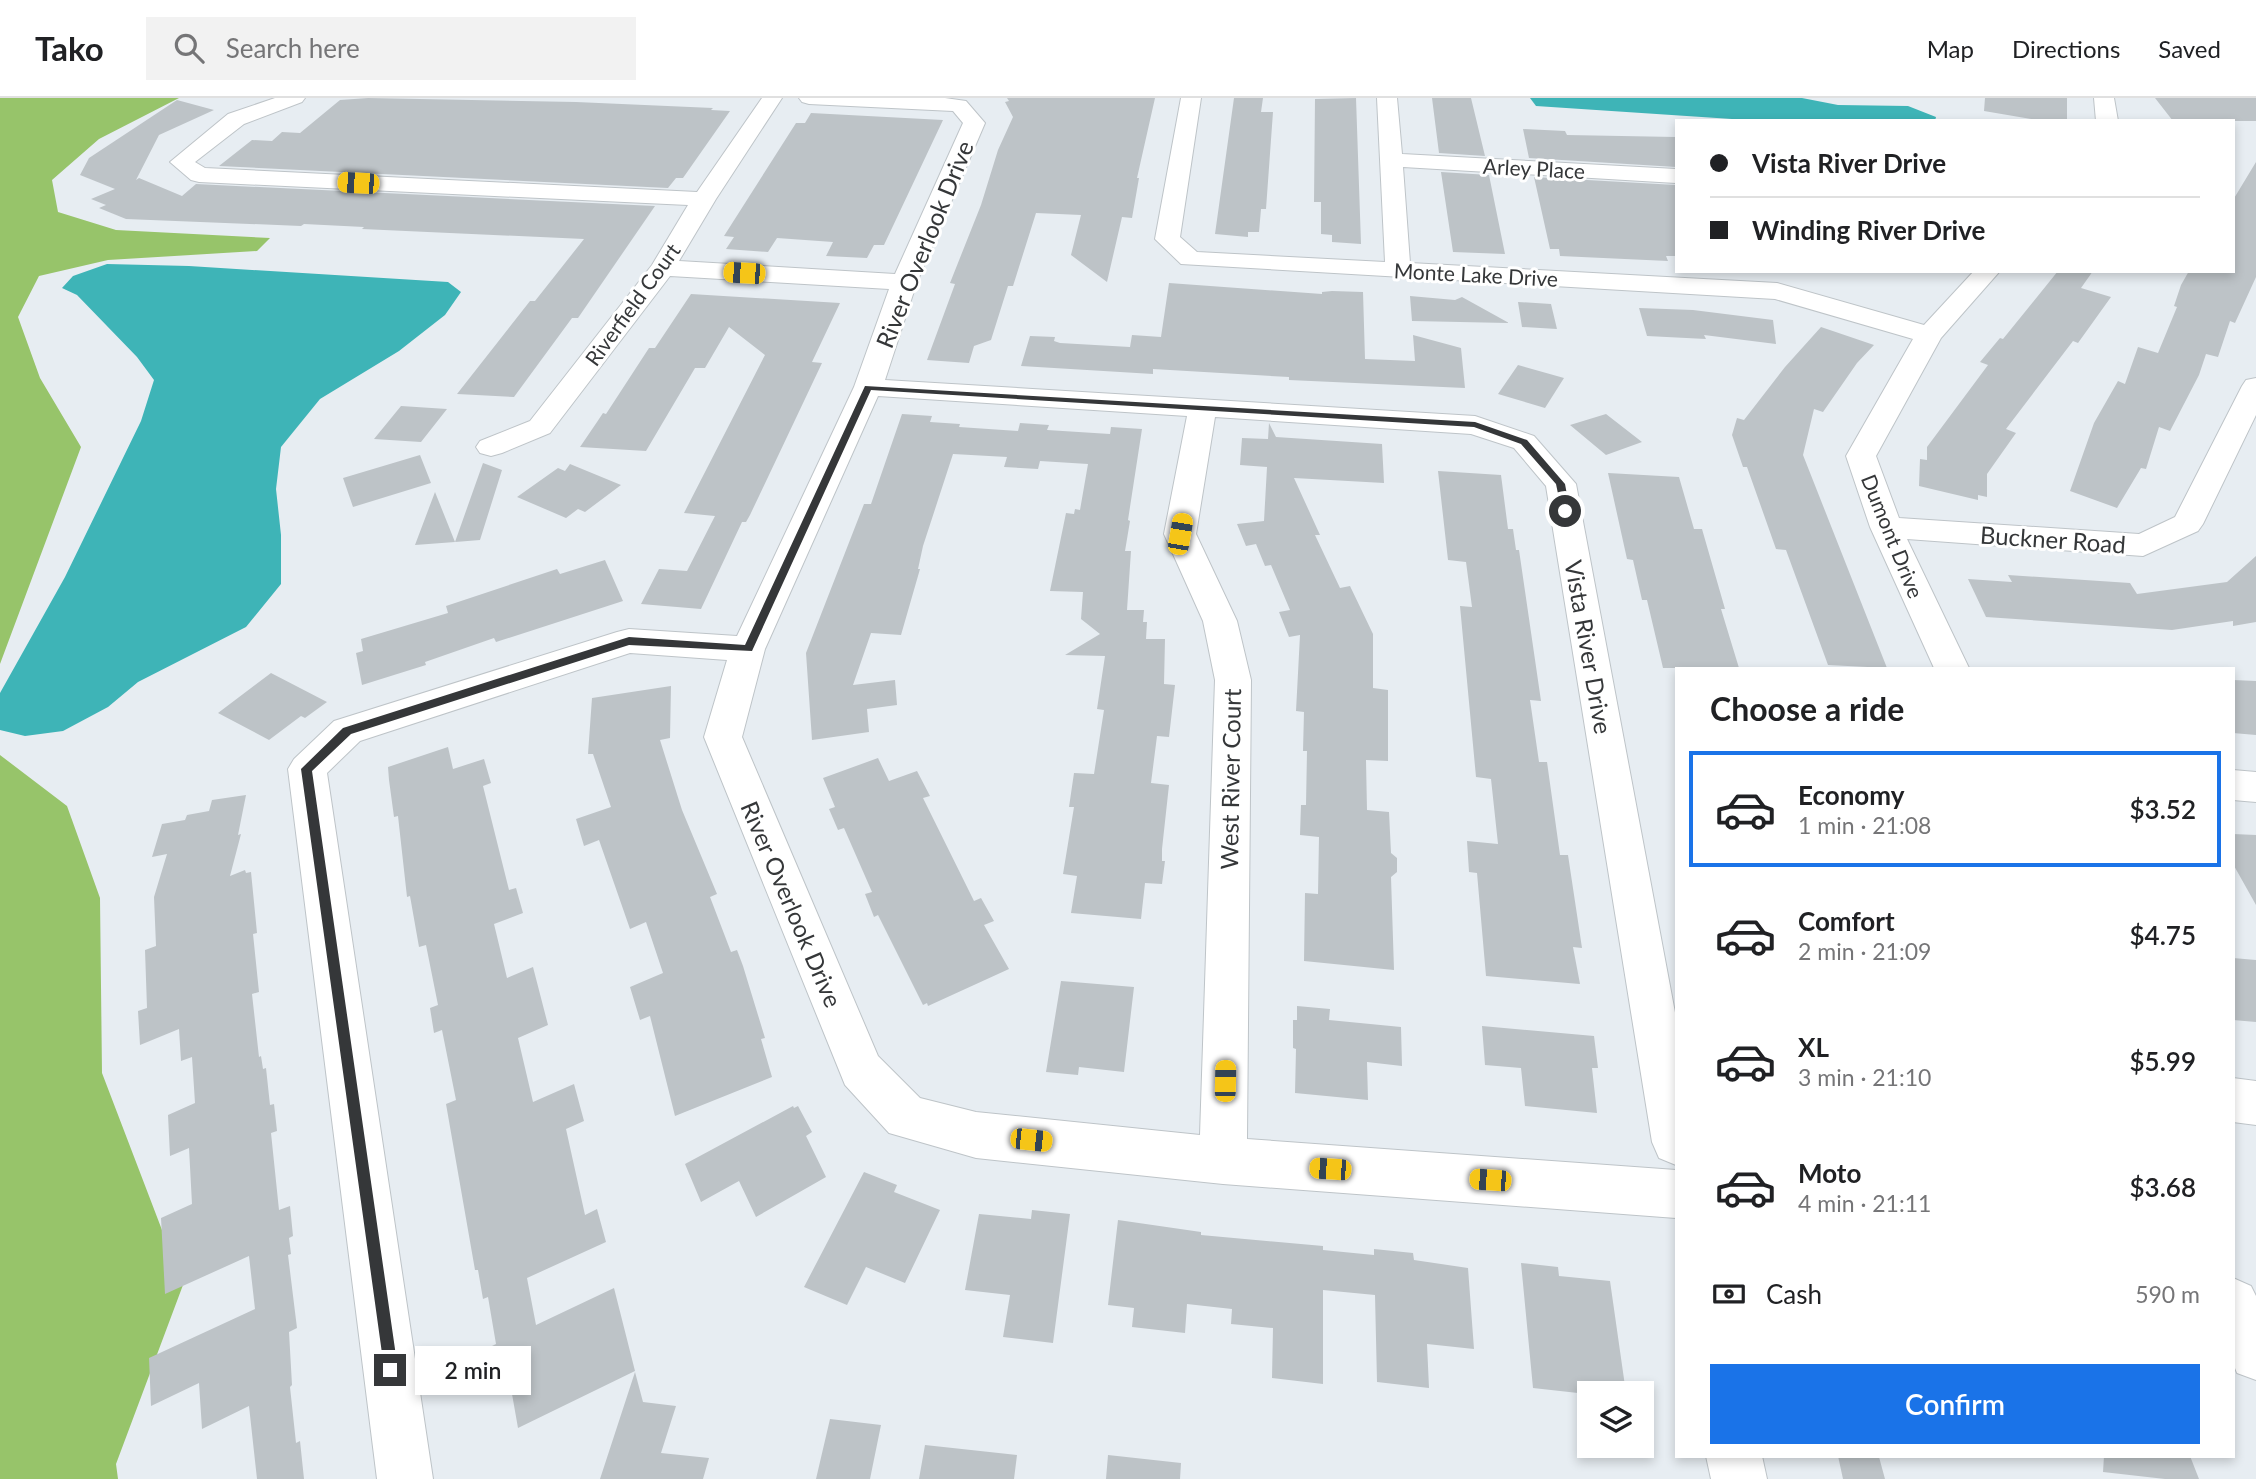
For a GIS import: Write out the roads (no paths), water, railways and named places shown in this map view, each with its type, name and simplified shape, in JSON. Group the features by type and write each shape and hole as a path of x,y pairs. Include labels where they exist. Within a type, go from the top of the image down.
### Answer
{"street":[{"path":"295,98 236,119 181,162 199,175 704,199"},
{"name":"Riverfield Court","path":"491,447 540,426 663,268 704,199 772,98"},
{"name":"River Overlook Drive","path":"808,98 959,105 974,123 904,282 868,387 748,649 723,737 861,1070 906,1117 976,1135 1223,1161 1675,1194"},
{"name":"Monte Lake Drive","path":"1191,98 1167,239 1190,259 1777,291 1929,335"},
{"path":"1387,98 1398,270"},
{"path":"2104,98 2107,101 2107,119"},
{"name":"Arley Place","path":"1391,160 1675,176"},
{"path":"663,268 904,282"},
{"name":"Dumont Drive","path":"1951,667 1886,527 1861,456 1929,335 1986,273"},
{"name":"Buckner Road","path":"1886,527 2143,545 2187,524 2256,386"},
{"name":"Vista River Drive","path":"868,387 1475,425 1524,442 1560,484 1675,1136"},
{"name":"West River Court","path":"1202,410 1180,534 1220,621 1233,681 1223,1161"},
{"path":"405,1479 307,769 347,731 629,641 748,649"},
{"path":"2235,785 2256,787"},
{"path":"2235,1100 2256,1103"},
{"path":"2235,1308 2256,1354"},
{"path":"1734,1458 1739,1479"}],"water":[{"path":"1530,98 1802,98 1838,105 1908,106 1936,117 1732,119 1536,106"},
{"path":"107,264 189,266 448,282 461,292 445,315 399,351 320,399 281,447 276,489 281,535 281,584 246,627 138,682 108,707 63,731 25,736 0,730 0,693 65,577 141,421 154,380 137,357 77,295 62,288 73,276"}]}
